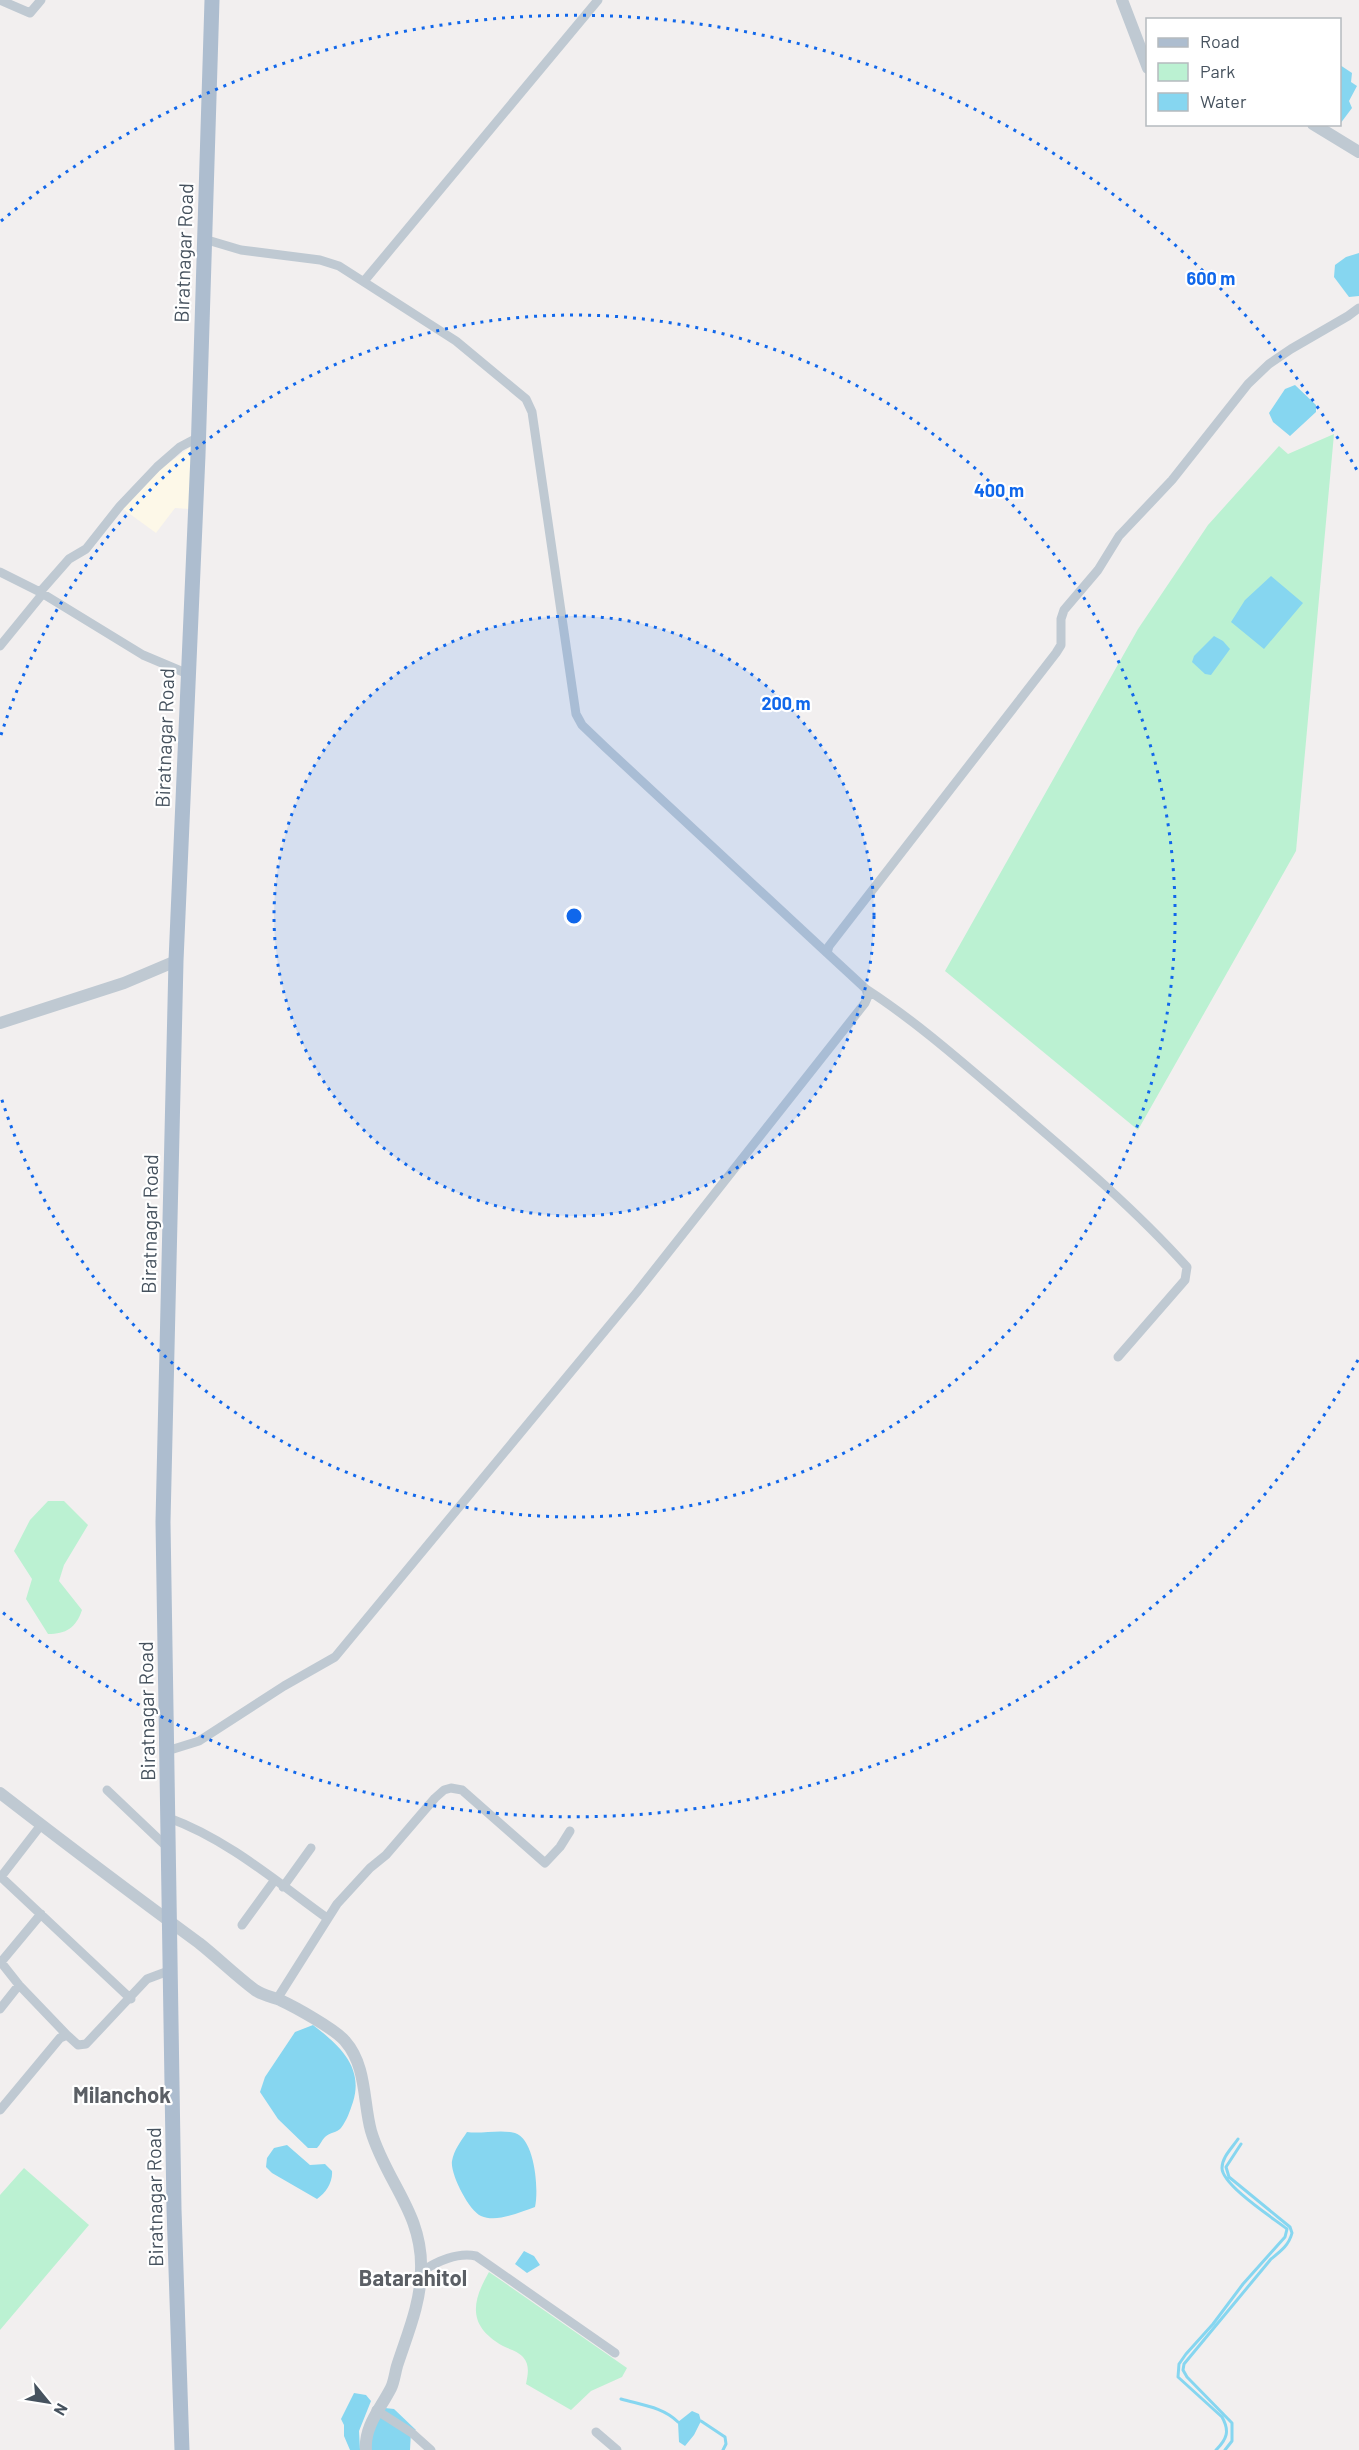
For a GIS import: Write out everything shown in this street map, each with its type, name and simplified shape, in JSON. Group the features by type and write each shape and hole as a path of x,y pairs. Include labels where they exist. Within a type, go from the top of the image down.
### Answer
{"main road":[{"name":"Biratnagar Road","path":"182,2450 174,2209 164,1522 176,961 212,0"}],"street":[{"path":"0,0 30,13 41,0"},
{"path":"365,280 598,0"},
{"path":"1122,0 1146,63"},
{"path":"1316,126 1359,152"},
{"path":"204,239 241,250 320,260 339,266 365,280 456,341 526,399 532,412 576,714 582,725 866,989 931,1036 1055,1141 1154,1232 1187,1267 1185,1280 1118,1357"},
{"path":"827,953 838,932 1061,645 1061,619 1064,610 1098,570 1119,536 1161,492 1224,414 1269,364 1359,308"},
{"path":"0,646 40,597 40,592 69,559 86,549 120,506 157,467 180,447 197,438"},
{"path":"0,572 40,592 142,655 188,674"},
{"path":"0,1023 124,983 176,961"},
{"path":"167,1751 199,1741 284,1686 335,1657 349,1643 406,1569 637,1292 864,1003 868,996 866,989"},
{"path":"277,1999 337,1904 370,1868 386,1855 444,1790 451,1788 462,1790 545,1863 560,1847 570,1830"},
{"path":"106,1790 170,1850"},
{"path":"0,1793 201,1945 257,1991 277,1999 345,2040 350,2048 364,2084 367,2114 377,2148 418,2231 421,2272 413,2317 391,2387 376,2410 366,2439 366,2450"},
{"path":"169,1818 227,1846 327,1918"},
{"path":"41,1825 1,1878 131,1999"},
{"path":"242,1925 311,1848"},
{"path":"40,1914 0,1961 19,1985 78,2045 86,2044 131,1999 147,1979 171,1970"},
{"path":"0,2008 19,1985"},
{"path":"0,2110 60,2038 67,2035"},
{"path":"421,2272 434,2263 460,2255 476,2256 615,2353"},
{"path":"376,2410 412,2433 430,2450"},
{"path":"596,2432 617,2450"}],"shaded area":[{"path":"192,446 189,509 175,508 156,533 123,509 162,468"}],"green space":[{"path":"1334,434 1296,851 1138,1130 945,971 1138,629 1208,525 1279,446 1288,454"},
{"path":"48,1501 64,1501 88,1525 64,1565 59,1581 82,1610 70,1629 48,1634 26,1599 32,1579 14,1551 30,1520"},
{"path":"24,2168 89,2225 0,2330 0,2195"},
{"path":"489,2272 627,2368 622,2377 591,2391 571,2410 526,2384 528,2366 523,2357 492,2338 478,2322 476,2304"}],"water":[{"path":"1341,66 1352,73 1351,82 1357,86 1349,101 1352,108 1341,123"},
{"path":"1359,253 1359,296 1349,297 1334,277 1335,265 1346,257"},
{"path":"1295,385 1316,405 1316,412 1290,436 1273,422 1269,413 1285,389"},
{"path":"1271,576 1303,603 1264,649 1231,622 1245,600"},
{"path":"1214,636 1230,649 1211,675 1205,674 1192,662 1194,656"},
{"path":"313,2025 347,2058 355,2078 356,2089 353,2102 341,2128 325,2137 317,2148 308,2148 278,2119 260,2092 265,2077 295,2032"},
{"path":"467,2132 509,2132 522,2137 534,2166 535,2207 494,2218 487,2218 476,2213 457,2183 452,2167 454,2153"},
{"path":"287,2145 310,2165 325,2164 332,2171 328,2187 317,2199 272,2173 266,2167 267,2158 274,2148"},
{"path":"524,2251 534,2256 540,2265 527,2273 515,2264"},
{"path":"354,2393 366,2395 371,2401 359,2431 360,2450 350,2450 344,2436 344,2425 341,2419"},
{"path":"385,2408 394,2409 416,2430 411,2432 410,2450 371,2450 370,2432"},
{"path":"692,2411 699,2414 701,2421 685,2446 679,2442 678,2422"}],"waterway":[{"path":"1216,2450 1223,2442 1227,2431 1222,2417 1178,2377 1179,2364 1243,2284 1285,2237 1287,2229 1239,2192 1224,2175 1222,2168 1224,2160 1238,2139"},
{"path":"1225,2450 1232,2441 1232,2423 1187,2377 1183,2370 1184,2364 1271,2259 1284,2248 1292,2233 1290,2227 1229,2177 1226,2167 1241,2144"},
{"path":"621,2399 659,2410 678,2422"},
{"path":"701,2421 725,2437 726,2444 723,2450"}],"district":[{"name":"Milanchok","path":"122,2094"},
{"name":"Batarahitol","path":"413,2277"}]}
